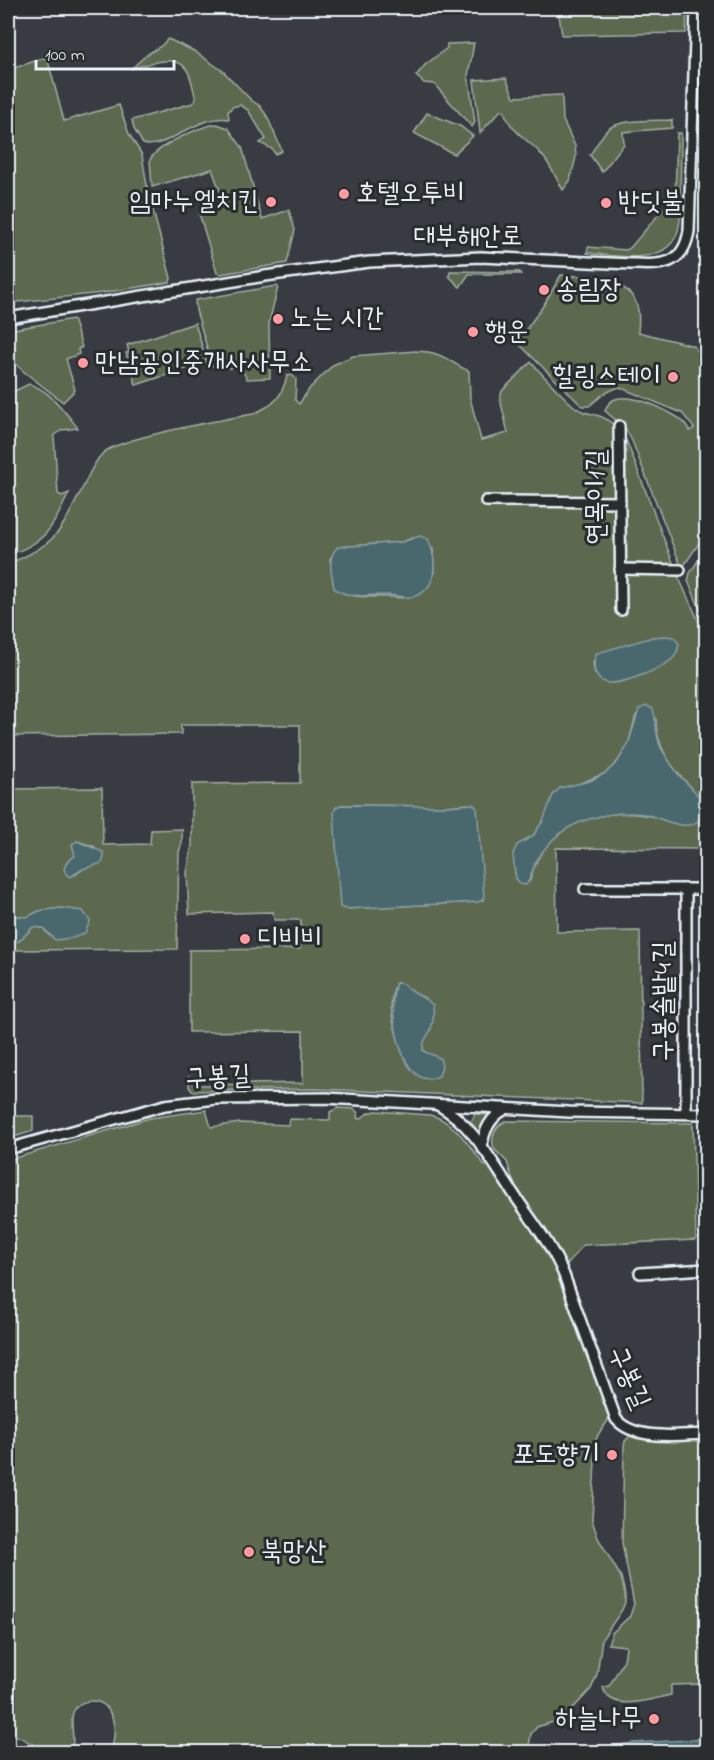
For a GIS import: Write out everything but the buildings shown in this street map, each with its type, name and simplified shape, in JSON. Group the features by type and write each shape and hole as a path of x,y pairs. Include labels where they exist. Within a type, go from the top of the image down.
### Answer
{"street":[{"name":"대부해안로","path":"8,318 282,273 383,261 481,258 638,265 670,261 679,256 684,249 689,231 696,8"},
{"name":"연목이1길","path":"619,426 621,610"},
{"path":"486,501 620,502"},
{"name":"연목이1길","path":"620,569 680,570"},
{"path":"585,889 706,889"},
{"name":"구봉솔밭4길","path":"686,889 686,1113"},
{"name":"구봉길","path":"8,1149 147,1109 183,1101 216,1099 326,1098 569,1112 706,1114"},
{"name":"구봉길","path":"436,1104 454,1116 482,1148 560,1264 616,1419 626,1429 633,1431 667,1435 706,1434"},
{"path":"482,1148 489,1124 496,1115 506,1109"},
{"path":"640,1273 706,1269"}],"green space":[{"path":"558,8 687,8 686,33 562,35"},
{"path":"168,39 194,51 223,71 251,100 260,106 267,116 282,151 275,154 272,149 260,143 266,139 248,110 240,105 232,107 228,112 229,119 205,122 162,142 152,145 143,144 134,129 132,120 193,103 196,99 187,70 176,62 161,61 131,69"},
{"path":"474,43 468,75 475,122 472,127 434,84 424,83 416,76 425,65 447,48 447,44"},
{"path":"47,57 64,121 119,105 129,134 142,155 148,192 171,278 170,282 102,293 8,303 8,70"},
{"path":"506,78 514,97 562,95 563,120 575,146 576,157 570,181 563,190 544,158 515,130 504,111 501,110 480,133 474,80"},
{"path":"427,113 460,126 473,136 454,154 414,133"},
{"path":"704,114 706,114 706,196 701,196"},
{"path":"672,120 672,128 623,132 624,144 602,172 590,155 606,131 619,124"},
{"path":"217,124 228,128 242,147 262,219 289,210 295,230 287,263 217,273 199,213 225,205 212,169 152,187 150,160 154,155 180,138 201,128"},
{"path":"677,133 681,133 680,219 677,235 669,246 658,253 646,256 587,253 588,247 626,250 630,248 665,207 669,208 675,200"},
{"path":"450,271 520,272 521,274 469,274 460,287 449,276"},
{"path":"561,275 617,278 637,305 638,332 694,346 697,351 706,355 706,533 683,567 632,441 625,428 605,411 609,403 617,398 638,400 679,418 690,431 694,428 682,413 619,387 605,393 589,406 582,406 517,342 543,306"},
{"path":"278,287 269,323 270,378 247,379 241,368 215,368 212,365 195,300"},
{"path":"73,319 82,347 78,349 79,354 66,359 75,390 63,402 23,371 8,356 8,330"},
{"path":"195,323 207,362 136,385 126,353 129,352 127,345"},
{"path":"426,352 439,355 469,371 470,398 481,440 508,433 500,399 502,391 531,362 577,408 610,422 627,442 678,576 706,637 706,849 556,848 557,932 640,931 642,1103 316,1089 192,1091 189,1087 189,1077 199,1085 303,1083 303,1031 189,1032 189,950 300,949 301,920 274,920 273,912 189,914 187,873 192,846 192,784 300,783 300,725 181,725 181,734 8,736 8,564 38,549 56,534 69,514 92,468 103,453 113,447 150,435 253,414 276,400 287,376 292,375 296,379 295,400 299,404 310,388 333,365 353,356","holes":["412,538 433,549 434,574 402,598 349,595 334,588 330,559 338,547 402,542","597,653 657,669 613,683 595,674 593,663","636,715 656,719 659,739 666,757 692,788 677,824 655,817 633,814 610,814 588,819 568,827 551,841 538,858 530,881 520,884 516,878 514,866 525,840 533,836 543,821 576,785 606,773 618,761 628,745","468,804 483,900 345,909 341,805 446,806","396,983 404,984 409,991 425,998 431,1029 422,1043 423,1050 434,1055 403,1054 395,1028 391,1001"]},
{"path":"29,384 50,396 78,428 62,430 54,436 58,494 62,496 69,493 58,516 40,539 8,555 8,394"},
{"path":"706,548 706,623 688,581 690,573"},
{"path":"102,788 103,845 150,844 151,830 182,829 182,843 179,852 177,949 8,950 8,942 19,941 33,927 43,928 56,939 72,938 61,908 39,911 27,917 15,916 12,910 8,909 8,789","holes":["77,841 95,847 83,869 75,875 67,862 75,856"]},
{"path":"338,1108 354,1109 358,1113 357,1118 360,1119 376,1111 430,1115 447,1123 461,1136 485,1166 488,1164 549,1253 566,1287 609,1417 596,1440 592,1520 598,1538 621,1577 625,1594 622,1610 602,1639 597,1674 591,1689 563,1719 537,1727 531,1734 529,1747 514,1752 111,1752 114,1724 107,1708 94,1701 84,1702 73,1713 73,1741 71,1750 67,1753 44,1749 8,1734 8,1160 150,1118 206,1110 211,1127 240,1123 288,1125 289,1119 330,1120 330,1112"},
{"path":"475,1114 489,1116 481,1135 472,1129 470,1124"},
{"path":"8,1116 33,1116 33,1131 8,1139"},
{"path":"506,1121 693,1123 696,1240 583,1245 566,1266 516,1191 507,1162 494,1149 494,1132"},
{"path":"631,1435 661,1439 706,1438 706,1684 671,1685 671,1695 632,1703 613,1700 603,1687 609,1686 624,1660 625,1646 608,1644 612,1633 630,1616 634,1604 622,1543 624,1446 625,1441"}],"water":[{"path":"420,536 428,539 434,565 431,582 420,594 411,597 358,596 346,594 334,588 331,561 338,547 402,542"},
{"path":"653,637 674,637 679,644 674,657 663,666 619,682 607,683 598,678 594,669 597,653"},
{"path":"647,706 653,709 661,748 679,775 702,801 703,814 699,820 693,824 679,825 649,815 631,813 605,815 584,821 560,833 537,860 526,885 520,884 516,878 513,854 517,845 533,836 543,821 553,795 560,788 590,781 606,773 618,761 628,745 639,709"},
{"path":"473,804 477,808 483,900 345,909 340,907 334,812 336,807 341,805"},
{"path":"77,841 103,852 104,857 102,863 83,869 70,877 64,869 67,862 75,856 72,844"},
{"path":"61,908 83,911 90,921 85,933 72,938 55,940 43,928 33,927 19,941 8,942 8,909 12,910 15,916 27,917 39,911"},
{"path":"396,983 404,984 433,1005 434,1015 423,1051 440,1058 442,1066 439,1076 430,1079 419,1076 410,1068 403,1055 393,1008"},
{"path":"706,1739 706,1752 570,1752 633,1743"}],"place":[{"name":"호텔오투비","path":"344,194"},
{"name":"임마누엘치킨","path":"271,202"},
{"name":"반딧불","path":"606,203"},
{"name":"송림장","path":"544,290"},
{"name":"노는 시간","path":"278,319"},
{"name":"행운","path":"473,332"},
{"name":"만남공인중개사사무소","path":"83,363"},
{"name":"힐링스테이","path":"673,377"},
{"name":"디비비","path":"245,939"},
{"name":"포도향기","path":"612,1455"},
{"name":"북망산","path":"249,1552"},
{"name":"하늘나무","path":"654,1719"}]}
